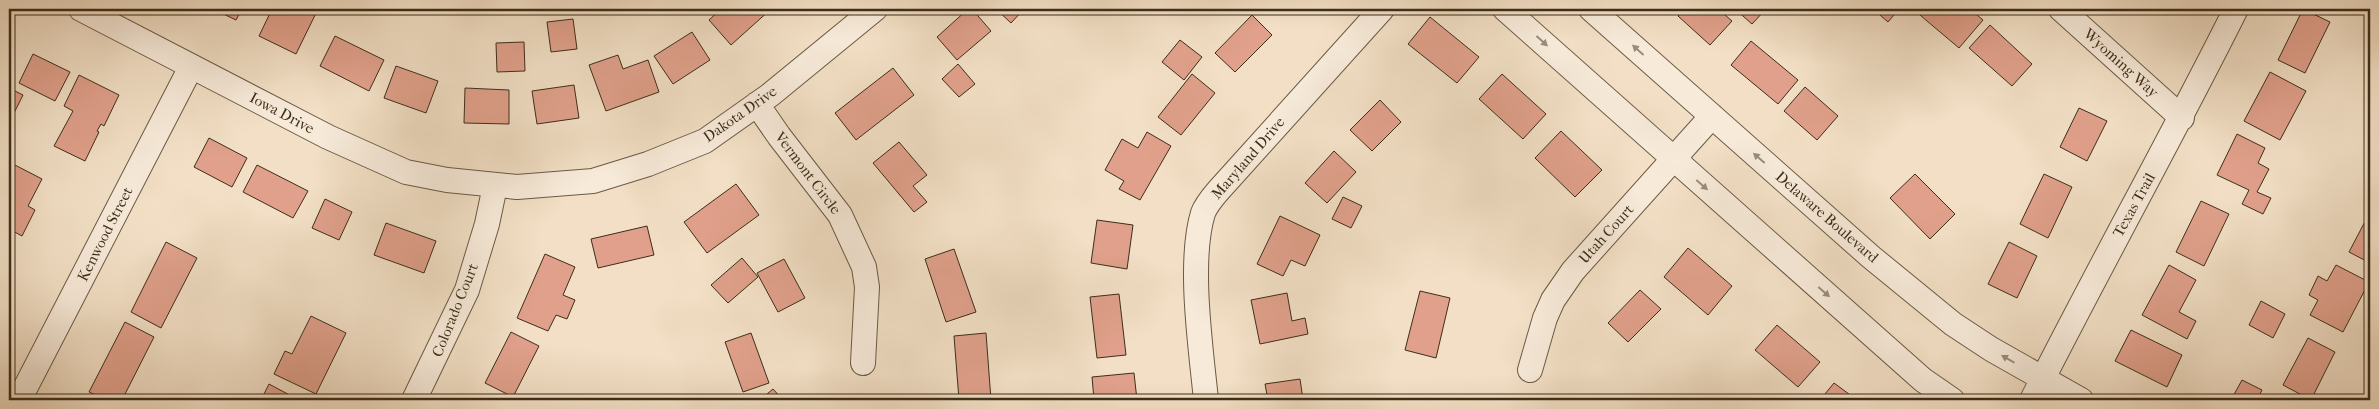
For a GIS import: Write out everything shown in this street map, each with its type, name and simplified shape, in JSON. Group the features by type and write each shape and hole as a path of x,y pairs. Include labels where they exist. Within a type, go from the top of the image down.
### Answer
{"street":[{"name":"Iowa Drive","path":"81,9 328,137 406,172 446,180 495,186"},
{"name":"Dakota Drive","path":"495,186 517,187 593,181 648,164 705,141 758,104 875,9"},
{"name":"Maryland Drive","path":"1206,400 1199,330 1197,258 1203,214 1206,206 1382,9"},
{"path":"1505,9 1672,160 1923,380 1952,400"},
{"name":"Delaware Boulevard","path":"1591,9 1872,257 1953,324 1991,349 2037,390 2081,400"},
{"name":"Wyoming Way","path":"2061,9 2182,118"},
{"name":"Texas Trail","path":"2037,390 2089,287 2182,118 2236,9"},
{"name":"Kenwood Street","path":"19,400 191,67"},
{"name":"Vermont Circle","path":"758,104 779,136 840,215 864,267 867,287 863,363"},
{"name":"Utah Court","path":"1530,370 1545,318 1573,271 1712,116"},
{"name":"Colorado Court","path":"414,400 467,290 488,224 495,186"}],"building":[{"path":"213,9 242,9 236,20"},
{"path":"272,9 282,9 293,14 296,9 318,9 296,54 259,36"},
{"path":"721,9 771,9 731,45 709,20"},
{"path":"968,9 972,9 991,31 957,60 937,37"},
{"path":"996,9 1024,9 1011,23"},
{"path":"1685,9 1718,9 1732,21 1710,45 1678,16"},
{"path":"1735,9 1766,9 1752,24"},
{"path":"1873,9 1899,9 1888,22"},
{"path":"1970,9 1983,20 1959,48 1914,10"},
{"path":"2155,9 2170,9 2167,15"},
{"path":"2303,9 2330,22 2305,73 2278,60"},
{"path":"1252,15 1272,35 1235,72 1215,53"},
{"path":"1430,17 1479,57 1457,83 1408,44"},
{"path":"573,19 577,49 551,52 547,22"},
{"path":"1990,25 2032,64 2012,86 1969,48"},
{"path":"692,32 710,60 673,84 654,56"},
{"path":"335,36 384,60 369,91 320,66"},
{"path":"1180,40 1202,57 1184,80 1162,62"},
{"path":"1751,41 1798,80 1778,104 1731,65"},
{"path":"524,42 525,71 497,72 496,43"},
{"path":"33,54 70,72 55,101 19,83"},
{"path":"618,55 623,69 648,60 659,92 606,111 589,65"},
{"path":"958,64 975,84 959,97 942,79"},
{"path":"396,66 438,81 426,113 384,98"},
{"path":"893,68 914,95 856,140 835,113"},
{"path":"2270,72 2306,91 2280,140 2244,121"},
{"path":"1192,74 1215,93 1181,135 1158,117"},
{"path":"1502,74 1546,114 1523,139 1479,99"},
{"path":"79,75 119,95 104,126 101,124 97,131 99,132 85,161 54,146 73,111 64,106"},
{"path":"574,85 579,118 537,124 532,91"},
{"path":"1805,87 1838,116 1817,140 1784,111"},
{"path":"9,88 23,95 11,119 9,118"},
{"path":"465,88 509,90 509,124 464,123"},
{"path":"1380,100 1401,122 1372,151 1350,130"},
{"path":"2079,108 2107,121 2087,161 2060,147"},
{"path":"1561,131 1602,170 1575,197 1535,158"},
{"path":"1147,132 1171,146 1140,200 1119,189 1124,181 1105,170 1122,139 1138,148"},
{"path":"2237,134 2265,148 2258,163 2269,169 2257,192 2271,198 2263,214 2242,204 2249,190 2217,175"},
{"path":"209,138 247,158 232,187 194,167"},
{"path":"899,142 927,175 913,186 927,202 914,212 873,163"},
{"path":"1334,151 1356,172 1327,203 1305,183"},
{"path":"13,164 42,179 28,206 35,210 22,236 9,229 9,171"},
{"path":"257,165 308,191 293,218 243,192"},
{"path":"1915,174 1955,214 1930,239 1890,198"},
{"path":"2044,174 2072,187 2048,238 2020,224"},
{"path":"736,184 759,215 707,253 684,222"},
{"path":"1343,197 1362,206 1351,228 1332,219"},
{"path":"325,199 352,212 339,240 312,228"},
{"path":"2201,201 2229,214 2204,266 2176,252"},
{"path":"2370,212 2370,263 2349,252"},
{"path":"1280,216 1320,235 1305,266 1291,260 1283,276 1257,264"},
{"path":"1097,220 1133,225 1127,269 1091,263"},
{"path":"386,223 436,241 424,273 374,255"},
{"path":"647,226 654,255 598,268 591,239"},
{"path":"166,242 197,258 161,328 131,312"},
{"path":"2009,242 2037,256 2017,298 1988,284"},
{"path":"1688,248 1732,286 1708,315 1664,277"},
{"path":"954,249 976,312 946,322 925,259"},
{"path":"545,254 575,267 563,295 575,300 567,319 556,315 548,331 517,318"},
{"path":"742,258 758,277 728,303 711,285"},
{"path":"784,259 805,298 778,312 757,273"},
{"path":"2169,265 2196,280 2179,312 2196,321 2187,339 2142,315"},
{"path":"2336,265 2369,282 2343,332 2310,315 2318,300 2309,295 2318,276 2327,281"},
{"path":"1640,290 1661,309 1628,342 1608,323"},
{"path":"1420,291 1450,298 1436,358 1405,350"},
{"path":"1287,293 1292,321 1305,318 1308,334 1260,344 1251,300"},
{"path":"1119,294 1126,355 1097,358 1090,297"},
{"path":"2261,301 2285,314 2273,338 2249,325"},
{"path":"311,316 346,333 316,394 274,374 285,351 292,354"},
{"path":"125,322 154,337 122,400 106,400 89,392"},
{"path":"1777,325 1820,362 1798,387 1755,350"},
{"path":"2131,330 2182,355 2167,387 2115,361"},
{"path":"511,332 539,346 513,397 485,383"},
{"path":"751,333 769,383 743,392 725,342"},
{"path":"986,333 991,400 959,400 954,336"},
{"path":"2308,338 2335,352 2311,400 2283,385"},
{"path":"1134,373 1137,400 1094,400 1092,377"},
{"path":"1300,379 1303,400 1268,400 1265,384"},
{"path":"2242,380 2262,390 2257,400 2231,400"},
{"path":"1834,383 1857,400 1820,400"},
{"path":"269,384 299,400 261,400"},
{"path":"773,389 783,400 760,400"}]}
